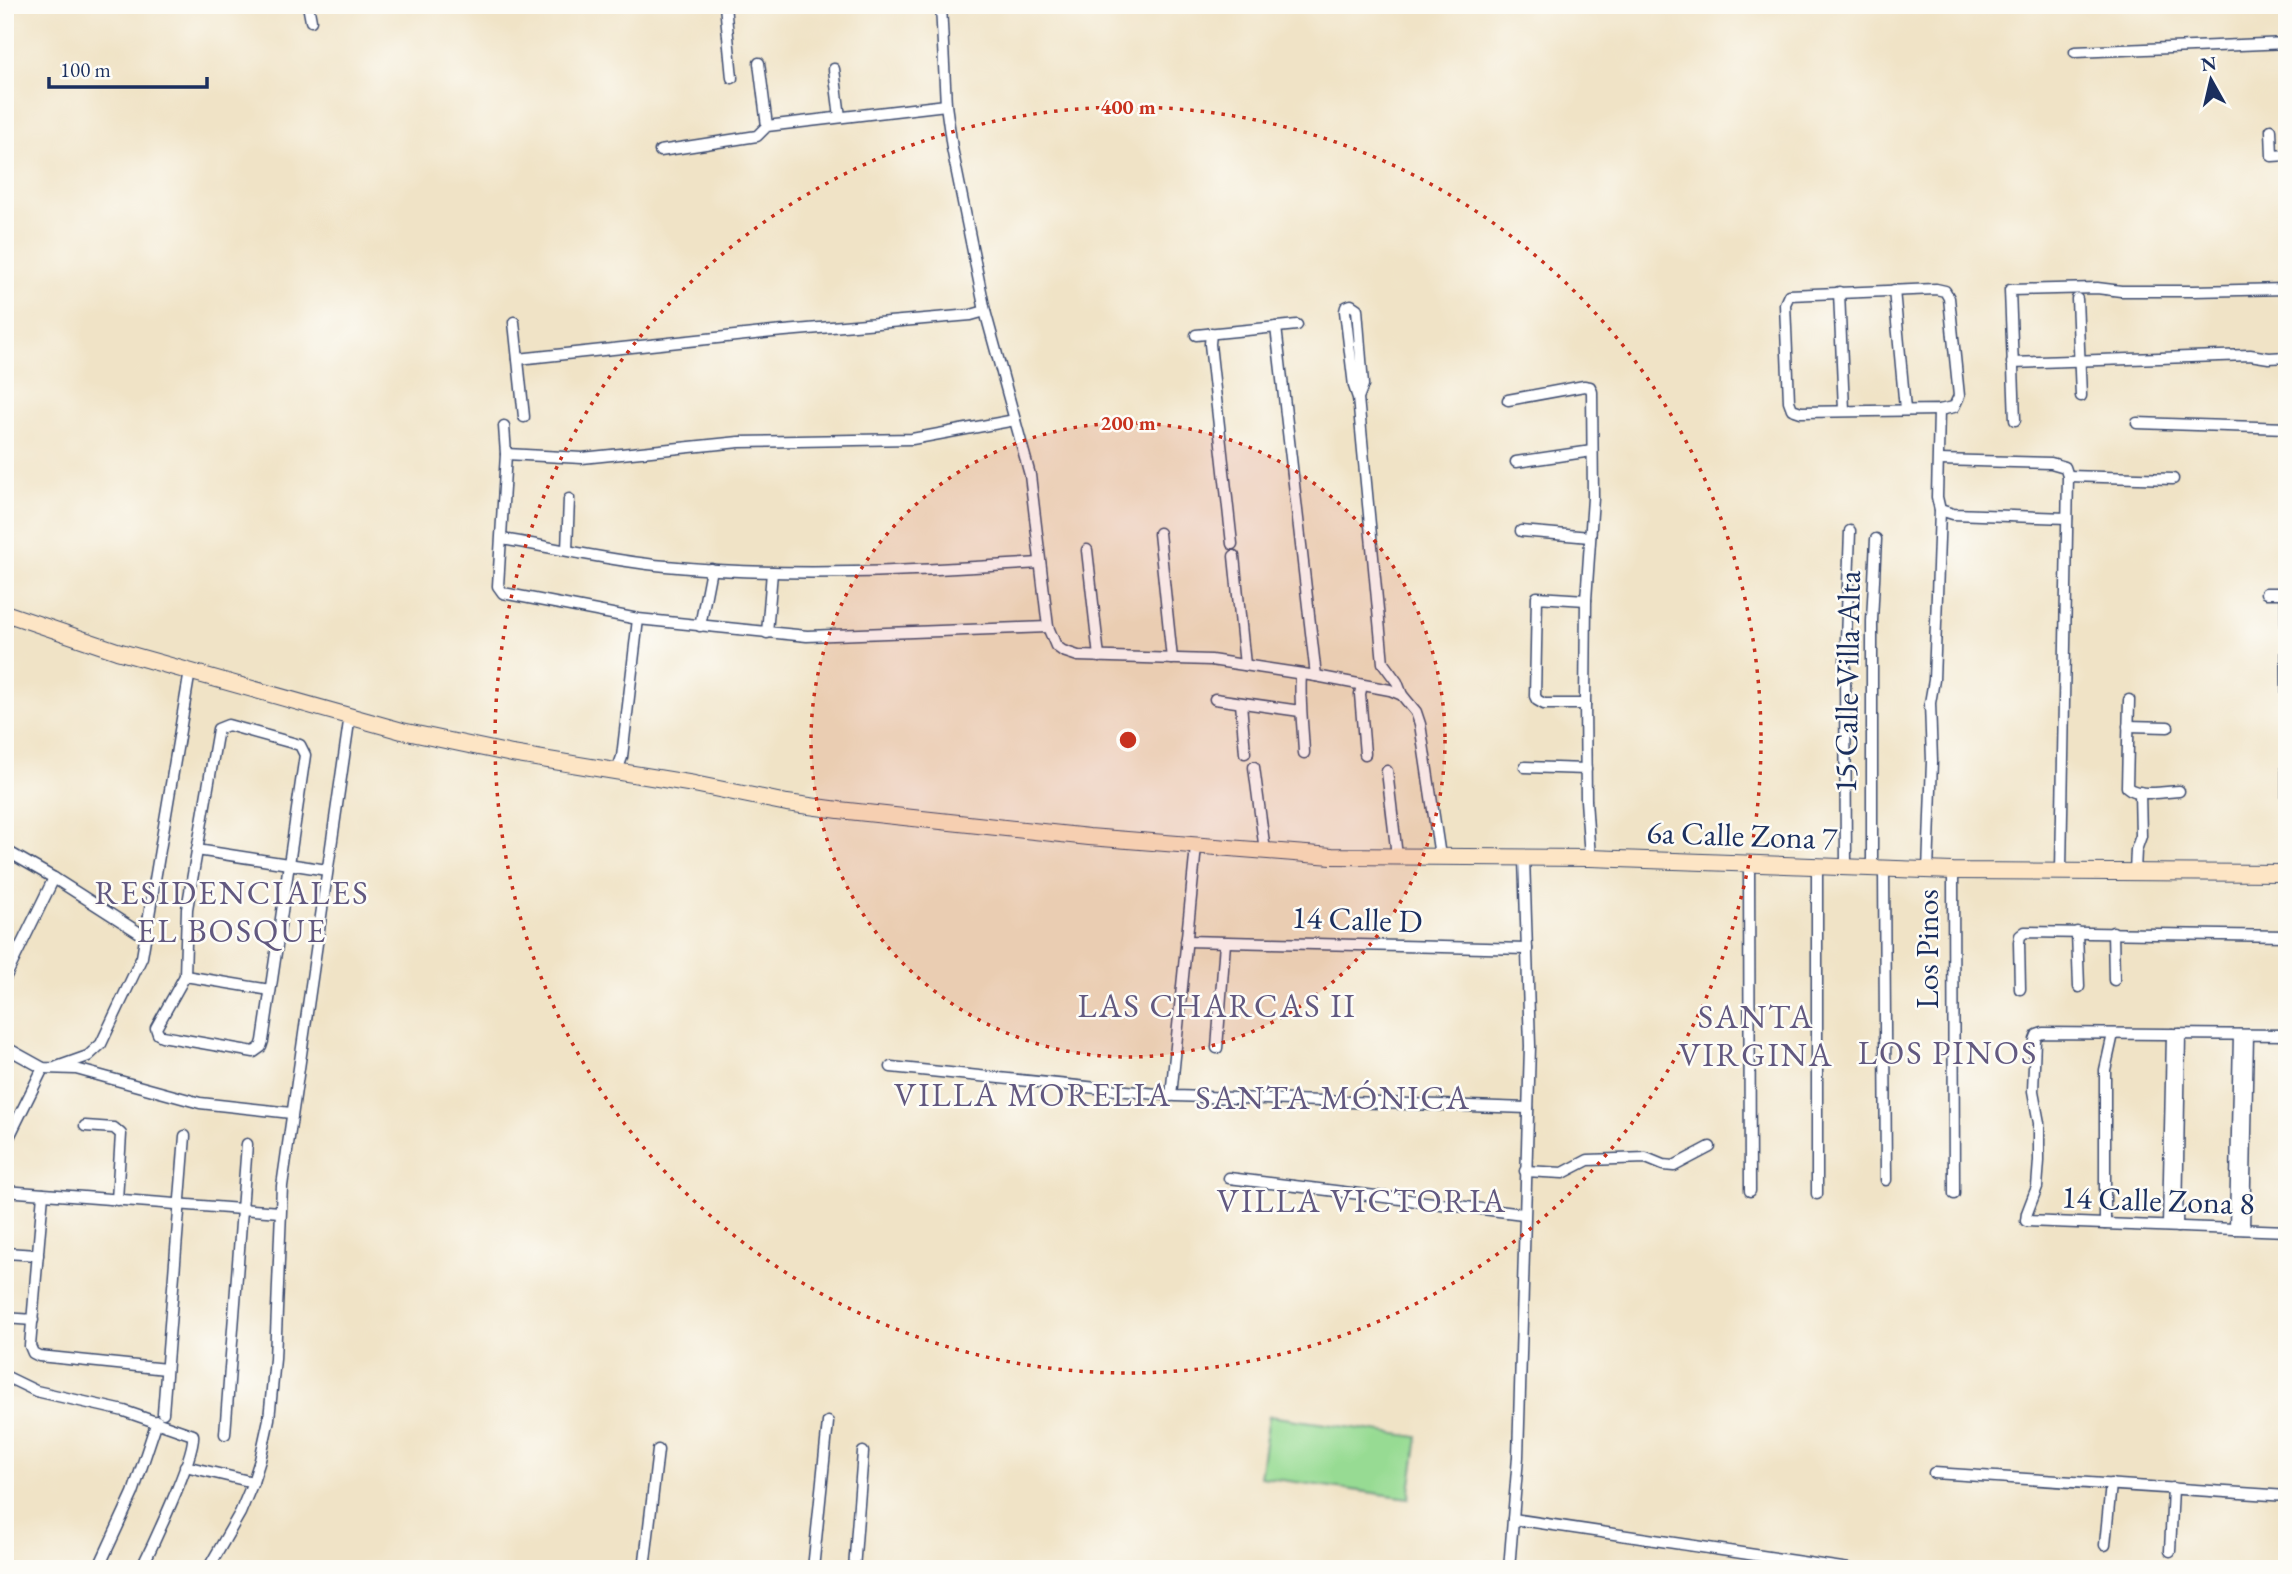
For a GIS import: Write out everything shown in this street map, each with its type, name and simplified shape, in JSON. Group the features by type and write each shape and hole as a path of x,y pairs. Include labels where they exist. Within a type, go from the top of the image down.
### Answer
{"street":[{"path":"309,5 311,21"},
{"path":"725,5 732,78"},
{"path":"941,5 946,105 963,205 985,311 1034,497 1040,563 1052,641 1063,651 1078,656 1211,660 1317,676 1390,690 1402,695"},
{"path":"2075,52 2287,43"},
{"path":"759,63 767,126"},
{"path":"834,69 841,117"},
{"path":"660,151 757,136 767,126 946,105"},
{"path":"2271,130 2272,156 2287,155"},
{"path":"1941,289 1948,295 1958,399 1954,407 1939,410 1795,411 1789,404 1785,304 1787,297 1796,293 1839,292 1941,289"},
{"path":"2015,420 2010,290 2287,289"},
{"path":"1894,290 1905,409"},
{"path":"1839,292 1844,410"},
{"path":"2077,299 2081,396"},
{"path":"1358,398 1363,385 1357,309 1351,305 1346,307 1345,312 1354,386 1358,398 1383,663 1413,708 1420,724 1440,856"},
{"path":"518,359 773,332 971,315 985,311"},
{"path":"514,322 524,417"},
{"path":"1196,335 1297,325"},
{"path":"1276,327 1317,676"},
{"path":"1211,333 1232,544"},
{"path":"2012,363 2250,355 2287,357"},
{"path":"1508,400 1584,386 1590,387 1593,402 1585,704 1590,858"},
{"path":"1928,871 1932,750 1930,704 1934,680 1940,510 1937,497 1939,410"},
{"path":"506,454 582,458 739,442 912,439 1015,420"},
{"path":"2137,423 2287,428"},
{"path":"504,426 506,454 498,586 503,593 638,619 767,633 834,636 1048,627"},
{"path":"1516,462 1592,451"},
{"path":"1938,460 2051,463 2065,467 2068,476 2061,870"},
{"path":"2068,476 2173,479"},
{"path":"567,550 569,499"},
{"path":"1940,510 1953,514 2067,517"},
{"path":"1521,531 1590,537"},
{"path":"1846,867 1845,667 1850,531"},
{"path":"1159,533 1172,659"},
{"path":"502,539 651,564 772,572 888,571 1040,563"},
{"name":"15 Calle Villa Alta","path":"1876,539 1872,656 1886,1180"},
{"path":"1087,550 1099,657"},
{"path":"1234,556 1245,665"},
{"path":"700,625 711,569"},
{"path":"767,633 772,572"},
{"path":"2266,593 2286,593 2287,699"},
{"path":"1585,704 1544,704 1535,696 1537,597 1586,600"},
{"name":"6a Calle Zona 7","path":"5,613 67,636 402,731 455,743 839,810 1089,838 1332,856 1590,858 1928,871 2287,872"},
{"path":"617,771 622,757 638,619"},
{"path":"57,1067 88,1056 101,1044 142,957 190,671"},
{"path":"1301,674 1300,711 1304,753"},
{"path":"1362,685 1360,694 1365,754"},
{"path":"1215,699 1300,711"},
{"path":"2129,700 2126,784 2130,790 2140,792 2179,791"},
{"path":"1241,703 1245,753"},
{"path":"208,1569 240,1513 265,1442 272,1393 279,1212 291,1113 350,715"},
{"path":"228,725 304,748 289,864 263,1041 258,1050 249,1052 162,1036 156,1031 157,1024 185,976 187,909 218,729 228,725"},
{"path":"2128,726 2168,727"},
{"path":"2287,763 2287,872"},
{"path":"1254,767 1265,851"},
{"path":"1525,767 1586,769"},
{"path":"1387,771 1397,856"},
{"path":"2135,871 2136,850 2141,836 2140,792"},
{"path":"1171,1096 1196,847"},
{"path":"5,850 146,937"},
{"path":"197,850 327,870"},
{"path":"1509,1569 1520,1400 1523,1214 1530,1046 1524,857"},
{"path":"1749,863 1750,1191"},
{"path":"1817,866 1817,1194"},
{"name":"Los Pinos","path":"1953,871 1954,1194"},
{"path":"5,978 54,878"},
{"path":"2020,989 2019,942 2022,934 2028,931 2287,936"},
{"path":"2077,932 2079,988"},
{"path":"2113,932 2114,980"},
{"name":"14 Calle D","path":"1186,941 1527,949"},
{"path":"1217,1048 1225,943"},
{"path":"185,976 270,990"},
{"path":"2105,1224 2105,1070 2113,1034 2287,1035"},
{"name":"14 Calle Zona 8","path":"2113,1034 2037,1035 2033,1091 2039,1123 2038,1187 2026,1221 2287,1231"},
{"path":"2172,1227 2176,1034"},
{"path":"2239,1229 2244,1035"},
{"path":"5,1047 43,1068 76,1069 200,1103 291,1113"},
{"path":"891,1067 1171,1096 1528,1108"},
{"path":"5,1145 43,1068"},
{"path":"85,1126 114,1128 121,1134 117,1199"},
{"path":"98,1569 133,1493 160,1417 185,1136"},
{"path":"225,1434 247,1144"},
{"path":"1525,1171 1563,1173 1588,1160 1632,1158 1650,1158 1663,1165 1674,1166 1710,1147"},
{"path":"1229,1178 1523,1214"},
{"path":"5,1191 279,1212"},
{"path":"43,1194 30,1346 33,1353 39,1356 166,1369"},
{"path":"5,1253 38,1255"},
{"path":"5,1318 33,1320"},
{"path":"5,1376 36,1391 160,1417 193,1435 194,1441 185,1466 141,1569"},
{"path":"813,1569 828,1422"},
{"path":"644,1569 658,1450"},
{"path":"854,1569 863,1452"},
{"path":"185,1466 253,1482"},
{"path":"1934,1473 2287,1496"},
{"path":"2105,1545 2111,1484"},
{"path":"2169,1552 2173,1488"},
{"path":"1513,1518 1849,1569"},
{"path":"5,1523 5,1528"}],"green space":[{"path":"1269,1416 1418,1437 1409,1498 1260,1477"}],"district":[{"name":"RESIDENCIALES EL BOSQUE","path":"232,911"},
{"name":"LAS CHARCAS II","path":"1217,1005"},
{"name":"SANTA VIRGINA","path":"1756,1035"},
{"name":"LOS PINOS","path":"1948,1052"},
{"name":"VILLA MORELIA","path":"1033,1094"},
{"name":"SANTA MÓNICA","path":"1333,1097"},
{"name":"VILLA VICTORIA","path":"1362,1200"}]}
